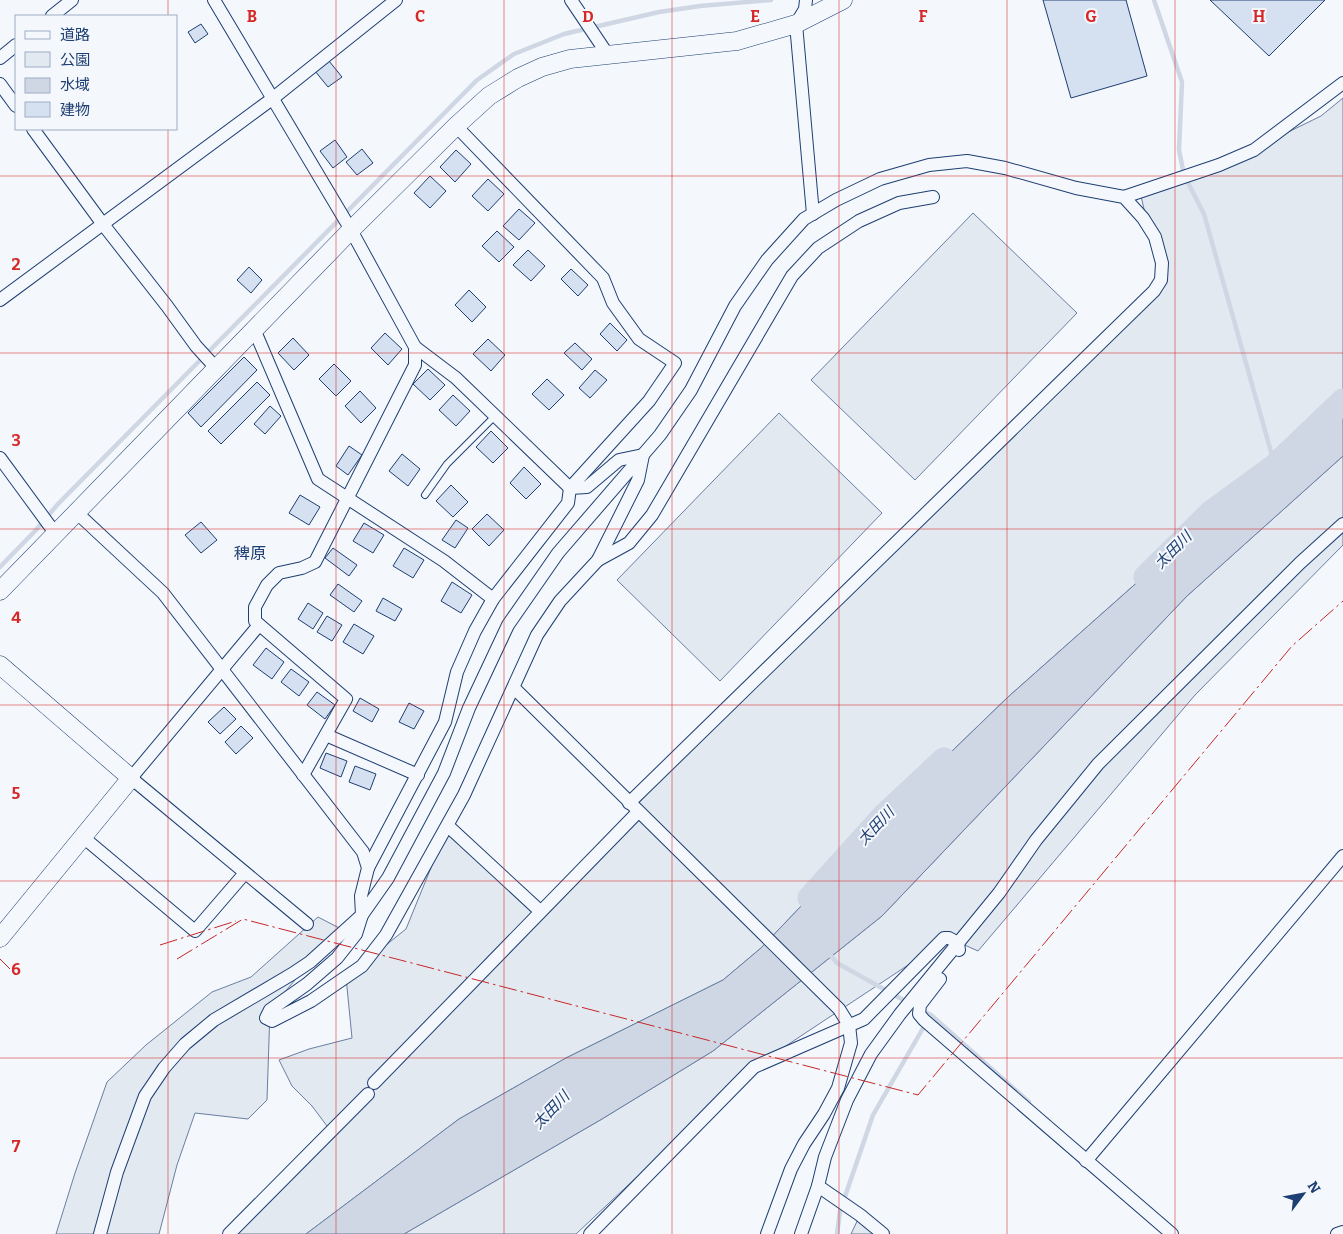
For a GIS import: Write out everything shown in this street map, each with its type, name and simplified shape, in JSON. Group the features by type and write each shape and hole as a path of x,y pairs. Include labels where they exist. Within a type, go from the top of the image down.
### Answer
{"street":[{"path":"53,15 72,0"},
{"path":"214,0 351,230 415,347 456,378 570,488 586,487 619,460 642,455"},
{"path":"0,300 272,99 396,0"},
{"path":"571,0 608,55"},
{"path":"806,0 805,9 796,24 813,214"},
{"path":"0,591 351,230 489,96 518,78 542,67 570,59 737,41 796,24 843,0"},
{"path":"0,58 15,46"},
{"path":"100,1234 117,1172 145,1096 164,1068 185,1044 214,1020 310,962 362,915 388,878 444,773 469,708 508,625 558,553 660,435 691,390 736,306 767,260 804,219 836,200 880,179 929,164 967,161 1005,168 1076,188 1124,197 1220,165 1254,150 1343,83"},
{"path":"0,84 15,105"},
{"path":"456,126 603,278 613,303 639,339 675,363 649,401 570,488 568,503 493,599 475,631 457,672 445,722 368,868 361,896 362,915 356,934 337,958 307,984 270,1010 266,1018 272,1021 311,1001 362,966 386,934 464,795 537,635 560,601 598,560 638,480 642,455"},
{"path":"34,130 102,223 168,306 196,346 216,368"},
{"path":"598,560 629,543 652,515 792,276 818,248 859,221 899,203 933,197"},
{"path":"229,1234 637,811 1154,291 1161,280 1162,263 1155,237 1143,218 1124,197"},
{"path":"254,329 318,480 444,561 493,599"},
{"path":"303,775 346,699 256,622 255,607 267,585 279,573 302,568 315,562 415,365 415,347"},
{"path":"0,458 55,533"},
{"path":"76,512 163,593 363,852 368,868"},
{"path":"801,1234 818,1186 825,1157 844,1108 871,1054 900,1014 999,893 1036,840 1098,764 1300,563 1343,524"},
{"path":"0,938 259,625"},
{"path":"0,665 131,778 307,924"},
{"path":"514,688 839,1008 850,1025 851,1043 838,1088 796,1160 767,1234"},
{"path":"326,735 418,775"},
{"path":"448,826 540,911"},
{"path":"83,837 195,931 245,873"},
{"path":"1086,1161 1343,856"},
{"path":"590,1234 754,1067 864,1019 944,938 949,938 958,943"},
{"path":"958,943 959,953 920,1005 919,1014 1172,1234"},
{"path":"818,1186 860,1215 883,1234"},
{"path":"1337,1234 1343,1232"}],"lane":[{"path":"424,495 447,464 495,416"}],"green space":[{"path":"1343,98 1343,405 1239,492 1008,697 919,783 761,948 723,980 566,1058 459,1119 306,1234 231,1234 330,1130 312,1106 292,1086 279,1060 309,1049 352,1038 346,977 406,929 448,826 538,909 757,678 1161,281 1140,192 1233,159 1321,116"},
{"path":"973,213 1077,313 915,480 811,380"},
{"path":"779,413 882,513 720,681 617,580"},
{"path":"1343,456 1343,545 1195,695 978,951 949,938 754,1067 576,1234 404,1234 602,1119 713,1051 882,916 1187,596"},
{"path":"318,917 345,931 310,962 270,1010 267,1100 248,1119 195,1113 177,1165 159,1234 56,1234 107,1082 146,1045 212,992 251,977"},
{"path":"860,1215 886,1234 851,1234"}],"water":[{"path":"1343,405 1343,456 1187,596 882,916 713,1051 602,1119 404,1234 306,1234 459,1119 566,1058 723,980 761,948 919,783 1008,697 1239,492"}],"building":[{"path":"1043,0 1126,0 1147,76 1071,98"},
{"path":"1210,0 1325,0 1269,56"},
{"path":"201,24 208,34 195,43 188,32"},
{"path":"329,61 342,77 328,87 315,71"},
{"path":"335,140 347,157 333,168 320,151"},
{"path":"362,149 373,163 357,175 346,162"},
{"path":"456,150 471,164 455,182 440,167"},
{"path":"430,176 446,191 430,208 414,193"},
{"path":"488,179 504,194 488,211 472,196"},
{"path":"519,209 535,223 519,240 503,226"},
{"path":"497,231 514,247 499,262 482,246"},
{"path":"528,250 545,266 531,281 513,265"},
{"path":"249,267 262,280 251,293 237,280"},
{"path":"571,269 588,285 578,296 561,279"},
{"path":"469,290 486,307 472,322 455,305"},
{"path":"610,323 627,340 617,351 600,334"},
{"path":"385,333 402,349 388,365 371,348"},
{"path":"293,338 309,355 294,370 278,353"},
{"path":"488,339 505,355 491,371 473,354"},
{"path":"575,343 592,359 582,370 564,353"},
{"path":"244,357 257,370 201,427 188,413"},
{"path":"334,364 351,381 336,396 319,379"},
{"path":"428,369 445,385 430,400 413,384"},
{"path":"595,370 607,380 590,398 579,388"},
{"path":"547,379 564,395 549,410 532,394"},
{"path":"257,382 270,395 221,444 208,431"},
{"path":"360,391 376,408 361,423 345,406"},
{"path":"453,395 470,411 456,426 439,410"},
{"path":"270,406 281,416 265,434 254,424"},
{"path":"491,431 508,448 493,463 476,447"},
{"path":"349,446 362,455 348,475 336,466"},
{"path":"402,454 420,469 408,486 389,471"},
{"path":"524,467 541,484 526,499 510,483"},
{"path":"451,485 468,502 453,517 436,501"},
{"path":"300,495 320,507 309,525 289,513"},
{"path":"487,514 504,530 489,546 472,529"},
{"path":"456,520 468,528 455,548 442,540"},
{"path":"201,522 217,540 201,553 185,535"},
{"path":"364,523 384,535 373,553 353,541"},
{"path":"333,548 357,565 349,576 325,558"},
{"path":"404,548 424,560 413,578 393,566"},
{"path":"452,582 472,595 461,613 441,601"},
{"path":"338,584 362,601 354,612 330,595"},
{"path":"383,598 402,609 395,621 376,611"},
{"path":"308,603 323,613 313,629 298,619"},
{"path":"327,616 342,625 332,641 317,632"},
{"path":"354,624 374,636 363,654 343,642"},
{"path":"266,648 284,662 272,679 253,665"},
{"path":"291,669 309,682 299,696 281,682"},
{"path":"317,692 335,705 325,719 307,705"},
{"path":"360,698 379,709 372,722 353,711"},
{"path":"409,703 424,711 414,729 399,722"},
{"path":"224,707 236,719 220,734 208,722"},
{"path":"241,726 253,738 236,754 225,742"},
{"path":"326,753 347,761 341,777 320,768"},
{"path":"355,766 376,774 370,790 349,782"}],"waterway":[{"path":"0,567 58,504 477,80 514,54 564,34 659,12 700,6 771,0"},
{"path":"1154,0 1182,82 1179,150 1184,175 1204,214 1275,466"},
{"name":"太田川","path":"1146,577 1212,512 1275,466 1343,401"},
{"name":"太田川","path":"810,898 883,817 944,760"},
{"path":"828,952 837,963 907,1002"},
{"path":"923,1011 931,1015 1029,1102"},
{"path":"837,1234 840,1211 873,1115 926,1023"}],"power":[{"path":"177,959 243,919 918,1095 1292,646 1343,601"},
{"path":"160,945 236,921"},
{"path":"0,959 16,975"}],"district":[{"name":"稗原","path":"250,553"}]}
